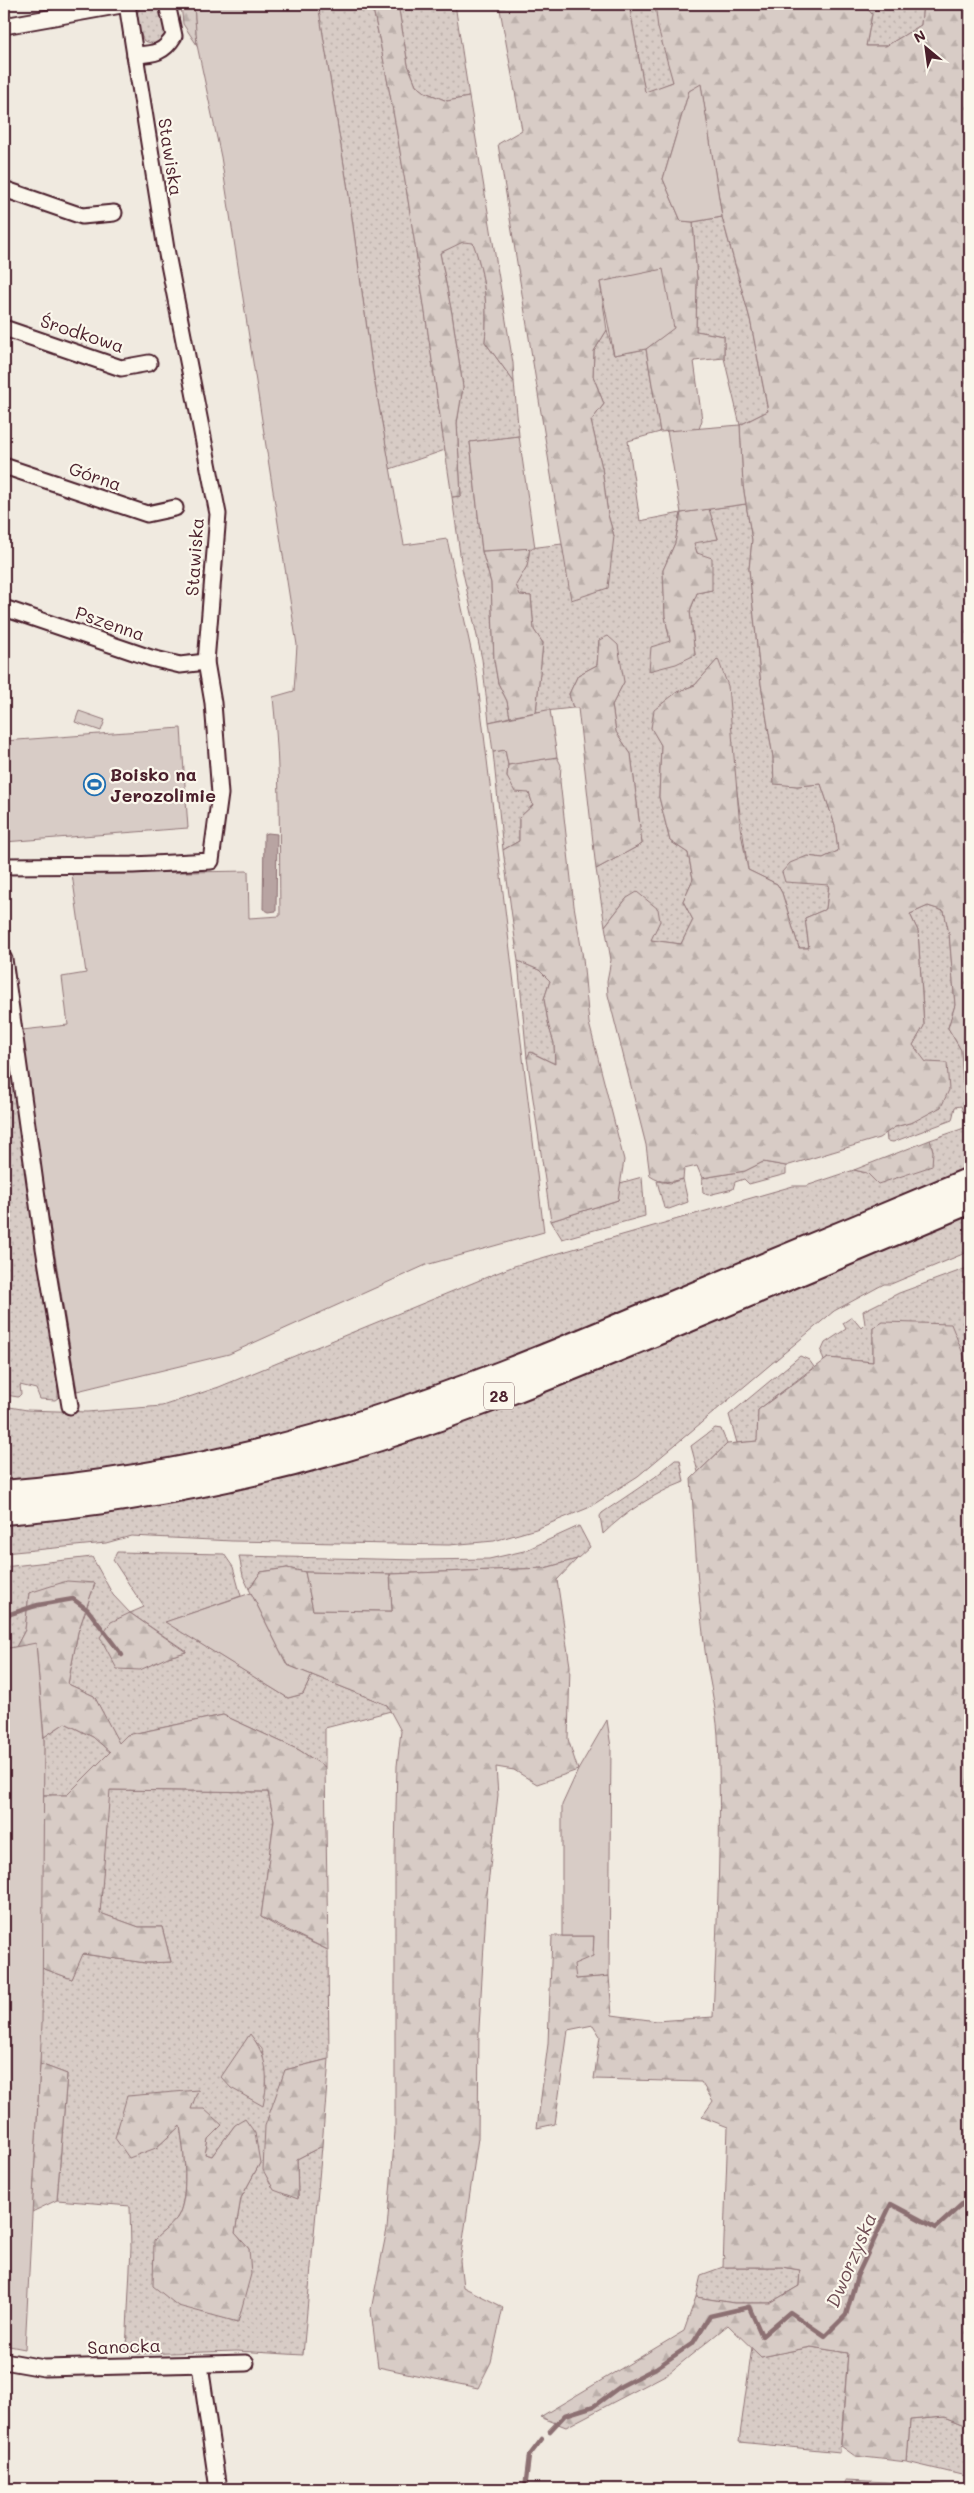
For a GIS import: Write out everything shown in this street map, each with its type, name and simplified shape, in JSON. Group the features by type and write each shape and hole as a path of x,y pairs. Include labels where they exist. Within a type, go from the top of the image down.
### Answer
{"main road":[{"name":"28","path":"4,1493 82,1484 200,1465 308,1439 391,1414 549,1356 970,1180"},
{"name":"28","path":"4,1512 113,1500 209,1483 307,1459 381,1438 471,1407 562,1372 970,1201"}],"street":[{"path":"4,26 127,4"},
{"name":"Stawiska","path":"4,866 133,865 211,861 220,794 213,703 206,662 218,514 166,249 127,4"},
{"path":"135,55 156,54 168,46 174,36 167,4"},
{"path":"4,189 82,216 114,213"},
{"name":"Środkowa","path":"4,328 121,368 149,363"},
{"name":"Górna","path":"4,466 147,514 175,508"},
{"name":"Pszenna","path":"4,608 151,658 180,665 206,662"},
{"path":"4,959 43,1239 70,1406"},
{"name":"Sanocka","path":"4,2361 44,2368 246,2363"},
{"path":"200,2365 218,2489"}],"green space":[{"path":"142,4 162,4 167,27 166,32 160,41 154,44 144,41 139,31 137,18"},
{"path":"181,4 194,4 197,45 183,24"},
{"path":"194,4 318,4 349,196 373,373 404,545 447,539 477,677 544,1232 426,1265 229,1354 77,1391 37,1145 22,1030 68,1025 62,977 86,973 72,874 248,871 249,918 280,916 278,779 273,697 294,691 297,645 221,157 197,45"},
{"path":"318,4 372,4 394,115 412,226 445,450 390,469 373,373 349,196"},
{"path":"372,4 398,4 408,65 416,85 425,92 447,101 469,97 513,363 514,382 485,342 486,304 483,279 473,243 463,242 440,253 452,314 463,387 457,423 461,496 452,497 406,188"},
{"path":"398,4 455,4 469,97 447,101 425,92 416,85 408,65"},
{"path":"499,4 629,4 645,92 673,82 658,28 655,4 863,4 872,14 866,46 886,46 921,25 923,4 966,4 970,19 970,171 965,182 970,219 970,1082 963,1081 961,1050 948,1028 955,1005 949,933 944,911 928,906 910,914 918,931 924,1026 913,1045 926,1062 947,1063 949,1090 941,1107 913,1122 895,1127 879,1138 786,1166 763,1162 745,1171 702,1178 697,1166 684,1169 683,1179 662,1181 650,1176 646,1145 608,995 607,981 611,960 605,926 627,898 637,892 658,909 660,921 651,940 681,944 693,920 683,901 693,879 688,853 670,841 659,797 661,745 651,728 654,710 677,692 695,685 718,659 728,686 740,827 748,870 777,884 782,893 799,948 809,948 805,918 826,909 829,885 785,882 782,872 790,863 807,856 823,858 838,851 835,825 821,784 797,786 774,784 773,757 761,684 749,569 752,540 743,486 740,425 768,411 750,319 722,217 701,85 689,91 663,179 681,221 693,222 697,280 696,331 724,336 724,358 694,361 702,420 699,429 660,432 646,349 674,327 600,282 607,330 594,351 593,376 604,404 591,421 602,468 608,515 614,536 608,588 571,600 498,144 522,130"},
{"path":"629,4 655,4 673,82 645,93"},
{"path":"863,4 923,4 921,25 886,46 866,46 872,14"},
{"path":"701,84 722,217 693,222 681,221 663,179 689,91"},
{"path":"722,217 750,319 768,411 740,425 724,358 724,336 696,331 697,280 693,222"},
{"path":"463,241 473,242 483,279 486,304 485,342 514,382 519,436 470,442 482,551 491,583 494,660 498,683 507,701 510,717 489,722 482,659 462,568 452,497 461,496 457,423 463,387 452,314 440,253"},
{"path":"663,269 674,328 646,349 614,355 600,282"},
{"path":"607,330 614,355 646,349 660,432 628,441 640,521 681,513 675,543 663,570 665,616 670,641 695,655 690,611 697,593 712,590 693,542 718,539 709,509 746,504 752,540 749,569 761,684 773,757 774,783 797,786 821,784 835,825 838,851 823,858 807,856 810,883 829,884 826,909 805,918 809,948 799,948 782,893 777,884 748,870 718,659 695,685 677,692 651,727 661,745 659,797 670,841 688,853 693,879 683,901 693,920 681,944 650,940 660,921 627,898 605,926 596,869 642,844 631,754 616,732 612,705 624,682 599,640 597,665 578,675 569,694 573,708 536,712 543,643 534,630 531,596 520,595 515,585 527,566 530,548 562,544 566,561 614,536 608,515 602,468 591,421 604,404 593,376 594,351"},
{"path":"740,425 743,486 746,504 681,513 667,431"},
{"path":"519,436 535,548 482,551 470,442"},
{"path":"709,509 718,539 694,543 697,553 712,558 712,590 697,593 690,611 695,655 676,664 649,671 651,647 670,641 665,616 663,570 675,543 681,513"},
{"path":"530,548 527,566 516,585 520,595 531,596 534,630 543,643 536,712 510,717 507,701 498,683 494,660 491,583 482,551"},
{"path":"608,636 618,645 624,682 612,705 616,732 631,754 642,844 596,869 578,708 573,708 569,694 578,675 597,665 599,640"},
{"path":"550,710 557,757 508,765 505,750 493,752 489,722"},
{"path":"79,711 105,720 101,731 75,722"},
{"name":"Boisko na Jerozolimie","path":"181,728 188,828 4,842 4,741"},
{"path":"505,750 508,765 507,777 529,793 533,805 519,818 519,841 503,850 493,752"},
{"path":"557,757 561,765 560,781 574,906 583,958 589,1023 624,1160 618,1200 551,1221 527,1058 530,1052 555,1064 554,1043 544,999 550,981 539,970 518,961 503,850 519,841 519,818 533,805 529,793 515,792 507,777 508,765"},
{"path":"928,906 944,911 949,933 955,1005 948,1028 961,1050 963,1080 970,1082 970,1113 963,1112 961,1106 955,1107 952,1120 893,1142 887,1141 886,1132 895,1127 913,1122 926,1063 913,1045 924,1025 918,931 910,914"},
{"path":"518,961 539,970 550,981 544,999 554,1043 555,1064 531,1052 527,1058"},
{"path":"4,1039 8,1042 58,1376 58,1398 55,1400 40,1399 36,1389 20,1385 21,1394 18,1397 6,1395 4,1384"},
{"path":"970,1126 970,1171 611,1322 362,1413 242,1446 119,1471 4,1483 4,1406 27,1410 87,1412 162,1406 219,1387 514,1266 793,1186 806,1186 854,1170 867,1173 933,1151 930,1140"},
{"path":"930,1140 933,1151 932,1166 878,1184 867,1173 854,1170"},
{"path":"763,1162 786,1166 786,1174 749,1184 744,1179 735,1182 733,1189 708,1195 703,1193 702,1178 745,1171"},
{"path":"642,1177 645,1216 562,1239 551,1221 618,1200 620,1183"},
{"path":"683,1179 688,1202 669,1209 664,1208 657,1181 670,1183"},
{"path":"970,1210 970,1251 891,1284 884,1284 834,1311 638,1476 588,1508 536,1529 494,1541 449,1545 232,1541 131,1536 106,1543 4,1553 4,1522 77,1515"},
{"path":"970,1267 970,1385 964,1356 873,1328 873,1362 828,1358 824,1361 821,1352 825,1343 846,1329 843,1323 852,1317 861,1328 865,1324 863,1311 899,1293"},
{"path":"883,1322 951,1324 964,1356 970,1385 970,2222 963,2237 970,2241 970,2424 967,2426 944,2417 910,2420 907,2462 855,2456 841,2446 848,2353 811,2347 761,2357 728,2325 669,2373 566,2427 540,2417 684,2331 696,2297 734,2303 770,2303 799,2286 800,2270 782,2267 723,2267 728,2127 702,2117 713,2101 701,2082 594,2079 600,2036 593,2025 568,2030 555,2124 537,2128 548,2044 552,1936 594,1936 593,1956 576,1979 609,1976 612,2015 657,2021 713,2017 719,1841 718,1735 705,1654 691,1479 727,1444 757,1441 758,1410 828,1358 873,1362 873,1328"},
{"path":"800,1356 809,1360 814,1367 758,1410 758,1441 737,1443 729,1415"},
{"path":"715,1428 721,1429 727,1444 698,1472 691,1446"},
{"path":"675,1460 680,1460 684,1482 641,1504 603,1534 600,1516 602,1513 655,1477"},
{"path":"579,1526 590,1547 577,1559 545,1568 390,1574 305,1572 287,1568 261,1572 249,1589 243,1576 239,1556 419,1560 489,1559 524,1551"},
{"path":"117,1552 224,1554 233,1567 241,1596 166,1622 288,1698 303,1694 312,1675 387,1705 391,1711 325,1728 325,1767 299,1750 223,1715 127,1735 119,1744 94,1696 68,1684 78,1632 95,1583 29,1593 25,1630 16,1647 4,1649 4,1567 92,1557 113,1595 130,1613 144,1607 113,1560","holes":["130,1613 186,1651 168,1657"]},
{"path":"577,1559 557,1580 570,1666 568,1739 578,1770 537,1784 514,1770 496,1767 498,1795 487,1894 479,2028 478,2138 460,2261 463,2287 503,2307 491,2362 478,2388 378,2367 371,2310 387,2229 395,2132 395,1851 397,1766 401,1731 387,1705 287,1665 249,1589 261,1572 287,1568 305,1572 313,1610 392,1611 390,1574 545,1568"},
{"path":"305,1572 390,1574 392,1611 313,1610"},
{"path":"67,1581 95,1583 78,1632 68,1684 94,1696 119,1743 127,1735 223,1715 299,1750 325,1767 328,1950 261,1917 274,1820 268,1792 110,1790 100,1913 139,1927 162,1927 171,1962 146,1963 83,1954 72,1979 42,1968 43,1795 67,1795 110,1752 93,1737 65,1723 44,1737 36,1644 16,1647 25,1630 29,1593"},
{"path":"251,1593 287,1665 312,1675 303,1694 288,1698 165,1622"},
{"path":"130,1613 186,1652 168,1657 140,1670 117,1669 100,1637 111,1622"},
{"path":"36,1643 44,1741 42,2024 25,2349 4,2345 4,1649"},
{"path":"607,1720 611,1747 609,1976 576,1979 574,1964 593,1956 594,1936 562,1936 562,1805 578,1770"},
{"path":"65,1723 93,1737 110,1752 67,1795 43,1795 44,1737"},
{"path":"109,1790 268,1792 274,1820 261,1917 328,1950 329,2059 285,2070 298,2198 297,2159 322,2146 303,2355 237,2351 138,2354 126,2351 131,2248 130,2206 57,2200 67,2074 40,2064 42,1968 72,1979 82,1954 146,1963 171,1962 162,1927 139,1927 100,1913","holes":["250,2035 262,2049 267,2087 222,2077","198,2090 190,2109 208,2139 205,2154 212,2156 235,2125 260,2163 241,2198 235,2233 249,2249 237,2322 208,2313 154,2240 175,2221 184,2198 185,2173 180,2126 156,2148"]},
{"path":"250,2034 264,2059 266,2068 263,2106 231,2088 221,2077"},
{"path":"329,2059 322,2146 297,2159 298,2199 274,2190 263,2170 265,2126 285,2070"},
{"path":"40,2064 67,2074 57,2200 32,2212"},
{"path":"198,2090 191,2109 204,2109 222,2125 208,2139 205,2154 212,2156 235,2125 245,2119 255,2133 260,2163 241,2198 235,2233 249,2249 251,2274 238,2322 178,2306 153,2286 154,2240 177,2218 184,2198 185,2173 180,2126 156,2148 129,2158 115,2138 127,2096"},
{"path":"723,2267 782,2267 800,2270 799,2286 770,2303 734,2303 696,2297 701,2275"},
{"path":"752,2347 761,2357 811,2347 848,2353 840,2452 739,2442"},
{"path":"944,2417 967,2426 970,2424 970,2477 907,2462 910,2420"},
{"path":"845,2480 932,2484 958,2489 845,2489"}],"shaded area":[{"path":"264,834 277,834 276,911 269,912 263,909"}],"waterway":[{"path":"4,1616 38,1605 73,1599 88,1610 122,1655"},
{"name":"Dworzyska","path":"550,2431 565,2415 594,2406 621,2386 656,2368 693,2343 710,2316 749,2307 762,2336 790,2312 825,2336 846,2315 857,2276 891,2204 936,2228 970,2197"},
{"path":"525,2489 529,2456 542,2439"}],"place":[{"name":"Boisko na Jerozolimie","path":"94,785"}]}
